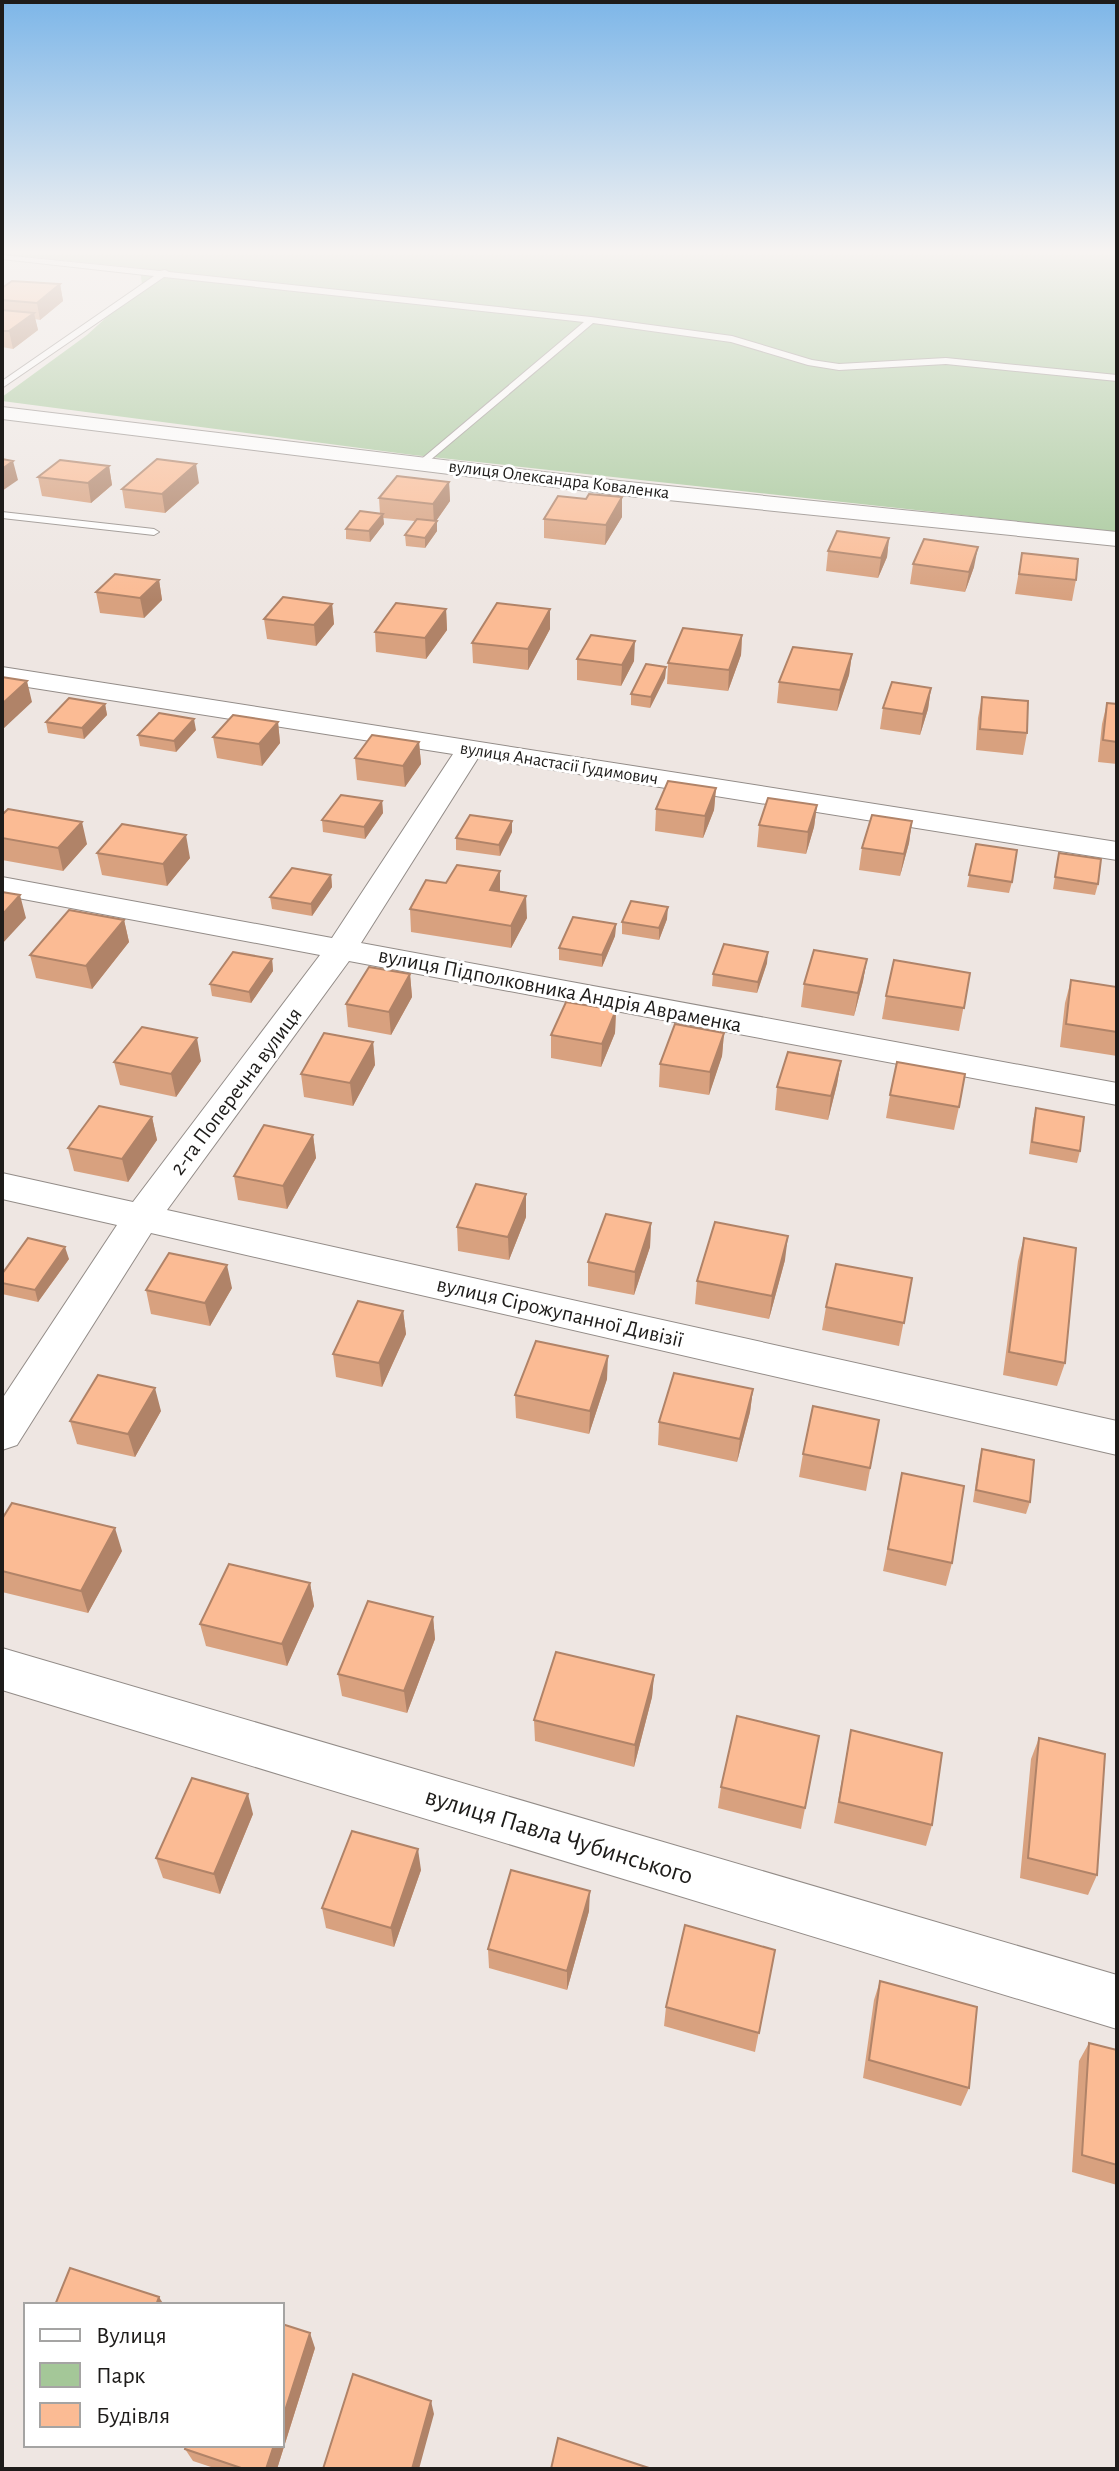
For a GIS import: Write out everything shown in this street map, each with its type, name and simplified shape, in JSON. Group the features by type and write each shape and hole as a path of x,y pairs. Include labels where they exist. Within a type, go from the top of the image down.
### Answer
{"street":[{"name":"вулиця Олександра Коваленка","path":"2,413 422,464 1117,539"},
{"name":"вулиця Анастасії Гудимович","path":"2,675 1117,851"},
{"name":"2-га Поперечна вулиця","path":"2,1433 142,1217 341,949 470,750"},
{"name":"вулиця Підполковника Андрія Авраменка","path":"2,886 1117,1094"},
{"name":"вулиця Сірожупанної Дивізії","path":"2,1186 1117,1438"},
{"name":"вулиця Павла Чубинського","path":"2,1669 1117,2002"}],"lane":[{"path":"2,385 23,370"},
{"path":"422,464 532,370"},
{"path":"1040,370 1117,378"},
{"path":"2,515 154,532"}],"green space":[{"path":"39,370 1117,370 1117,532 413,455 2,401 2,397"}],"building":[{"path":"2,459 13,461 2,469"},
{"path":"157,459 196,464 162,494 122,489"},
{"path":"60,460 109,466 88,483 38,477"},
{"path":"397,476 449,482 433,504 379,498"},
{"path":"589,494 622,497 606,525 544,519 558,496 586,499"},
{"path":"360,511 383,514 369,531 346,529"},
{"path":"417,519 437,521 425,538 405,535"},
{"path":"837,531 889,538 881,558 828,551"},
{"path":"924,539 978,547 969,572 913,564"},
{"path":"1022,553 1078,559 1076,580 1019,574"},
{"path":"115,574 159,580 140,598 96,592"},
{"path":"283,597 332,604 314,625 264,619"},
{"path":"396,603 446,609 425,638 375,632"},
{"path":"497,603 550,609 528,649 472,643"},
{"path":"683,628 742,635 729,670 668,663"},
{"path":"591,635 635,641 622,665 577,659"},
{"path":"793,647 852,654 840,690 779,682"},
{"path":"646,664 666,667 651,697 631,694"},
{"path":"2,677 27,681 2,704"},
{"path":"892,682 931,688 923,714 883,708"},
{"path":"982,697 1028,701 1027,733 980,729"},
{"path":"69,698 105,704 82,728 46,722"},
{"path":"1107,703 1117,704 1117,742 1103,740"},
{"path":"159,713 194,719 174,741 138,735"},
{"path":"233,715 278,722 259,744 213,737"},
{"path":"372,735 419,742 403,766 355,758"},
{"path":"668,781 716,788 705,816 656,809"},
{"path":"341,795 382,801 364,827 322,820"},
{"path":"768,798 817,805 808,832 759,825"},
{"path":"8,809 82,822 58,848 2,838 2,815"},
{"path":"470,815 512,821 499,845 456,838"},
{"path":"872,815 912,821 904,854 862,848"},
{"path":"122,824 186,835 163,864 97,853"},
{"path":"976,844 1017,850 1012,882 969,875"},
{"path":"1059,853 1101,859 1098,884 1055,877"},
{"path":"457,865 500,871 490,890 526,896 511,926 410,909 426,880 446,883"},
{"path":"292,868 331,875 311,904 270,897"},
{"path":"2,892 20,895 2,915"},
{"path":"631,901 668,907 659,928 622,922"},
{"path":"69,910 124,920 86,966 30,955"},
{"path":"573,917 616,924 602,955 559,948"},
{"path":"724,944 768,952 758,982 713,974"},
{"path":"814,950 867,959 858,993 804,984"},
{"path":"233,952 272,959 249,992 210,984"},
{"path":"894,960 970,973 964,1008 886,996"},
{"path":"369,967 410,974 389,1012 346,1004"},
{"path":"1071,980 1117,987 1117,1032 1066,1024"},
{"path":"566,1002 616,1010 602,1044 551,1035"},
{"path":"675,1024 724,1033 710,1072 660,1064"},
{"path":"142,1027 197,1038 171,1074 114,1062"},
{"path":"324,1033 373,1042 350,1083 301,1074"},
{"path":"788,1052 841,1061 831,1096 777,1087"},
{"path":"897,1062 965,1074 959,1107 890,1095"},
{"path":"99,1106 152,1117 122,1159 68,1148"},
{"path":"1036,1108 1084,1117 1080,1151 1032,1142"},
{"path":"264,1125 313,1135 283,1186 234,1176"},
{"path":"476,1184 526,1194 508,1237 457,1227"},
{"path":"606,1214 651,1223 635,1272 588,1262"},
{"path":"715,1222 788,1236 772,1296 697,1281"},
{"path":"28,1238 65,1247 35,1290 2,1283 2,1274"},
{"path":"1024,1238 1076,1248 1065,1363 1009,1352"},
{"path":"169,1253 227,1265 205,1303 146,1290"},
{"path":"836,1264 912,1278 904,1323 826,1307"},
{"path":"358,1301 403,1311 379,1363 333,1354"},
{"path":"536,1341 608,1356 590,1411 515,1395"},
{"path":"674,1373 753,1389 740,1439 659,1422"},
{"path":"98,1375 155,1388 128,1434 70,1421"},
{"path":"813,1406 879,1420 870,1468 803,1454"},
{"path":"982,1449 1034,1460 1030,1502 976,1490"},
{"path":"902,1473 964,1486 952,1563 888,1549"},
{"path":"12,1503 115,1528 81,1591 2,1571 2,1519"},
{"path":"229,1564 310,1583 282,1644 200,1624"},
{"path":"368,1601 433,1617 404,1691 338,1674"},
{"path":"556,1652 654,1675 635,1745 534,1720"},
{"path":"737,1716 819,1736 805,1808 721,1787"},
{"path":"851,1730 942,1753 932,1825 839,1802"},
{"path":"1039,1738 1105,1754 1097,1875 1028,1858"},
{"path":"192,1778 248,1794 214,1874 156,1858"},
{"path":"352,1831 418,1849 391,1928 322,1908"},
{"path":"511,1870 590,1891 567,1971 488,1949"},
{"path":"685,1925 775,1950 759,2033 666,2007"},
{"path":"880,1981 977,2007 969,2088 869,2060"},
{"path":"1089,2043 1117,2050 1117,2165 1082,2155"},
{"path":"70,2268 159,2297 157,2303 56,2303"},
{"path":"284,2325 310,2333 284,2414"},
{"path":"353,2374 431,2401 412,2469 323,2469"},
{"path":"558,2438 652,2469 551,2469"},
{"path":"273,2447 266,2469 244,2469 185,2449"}]}
